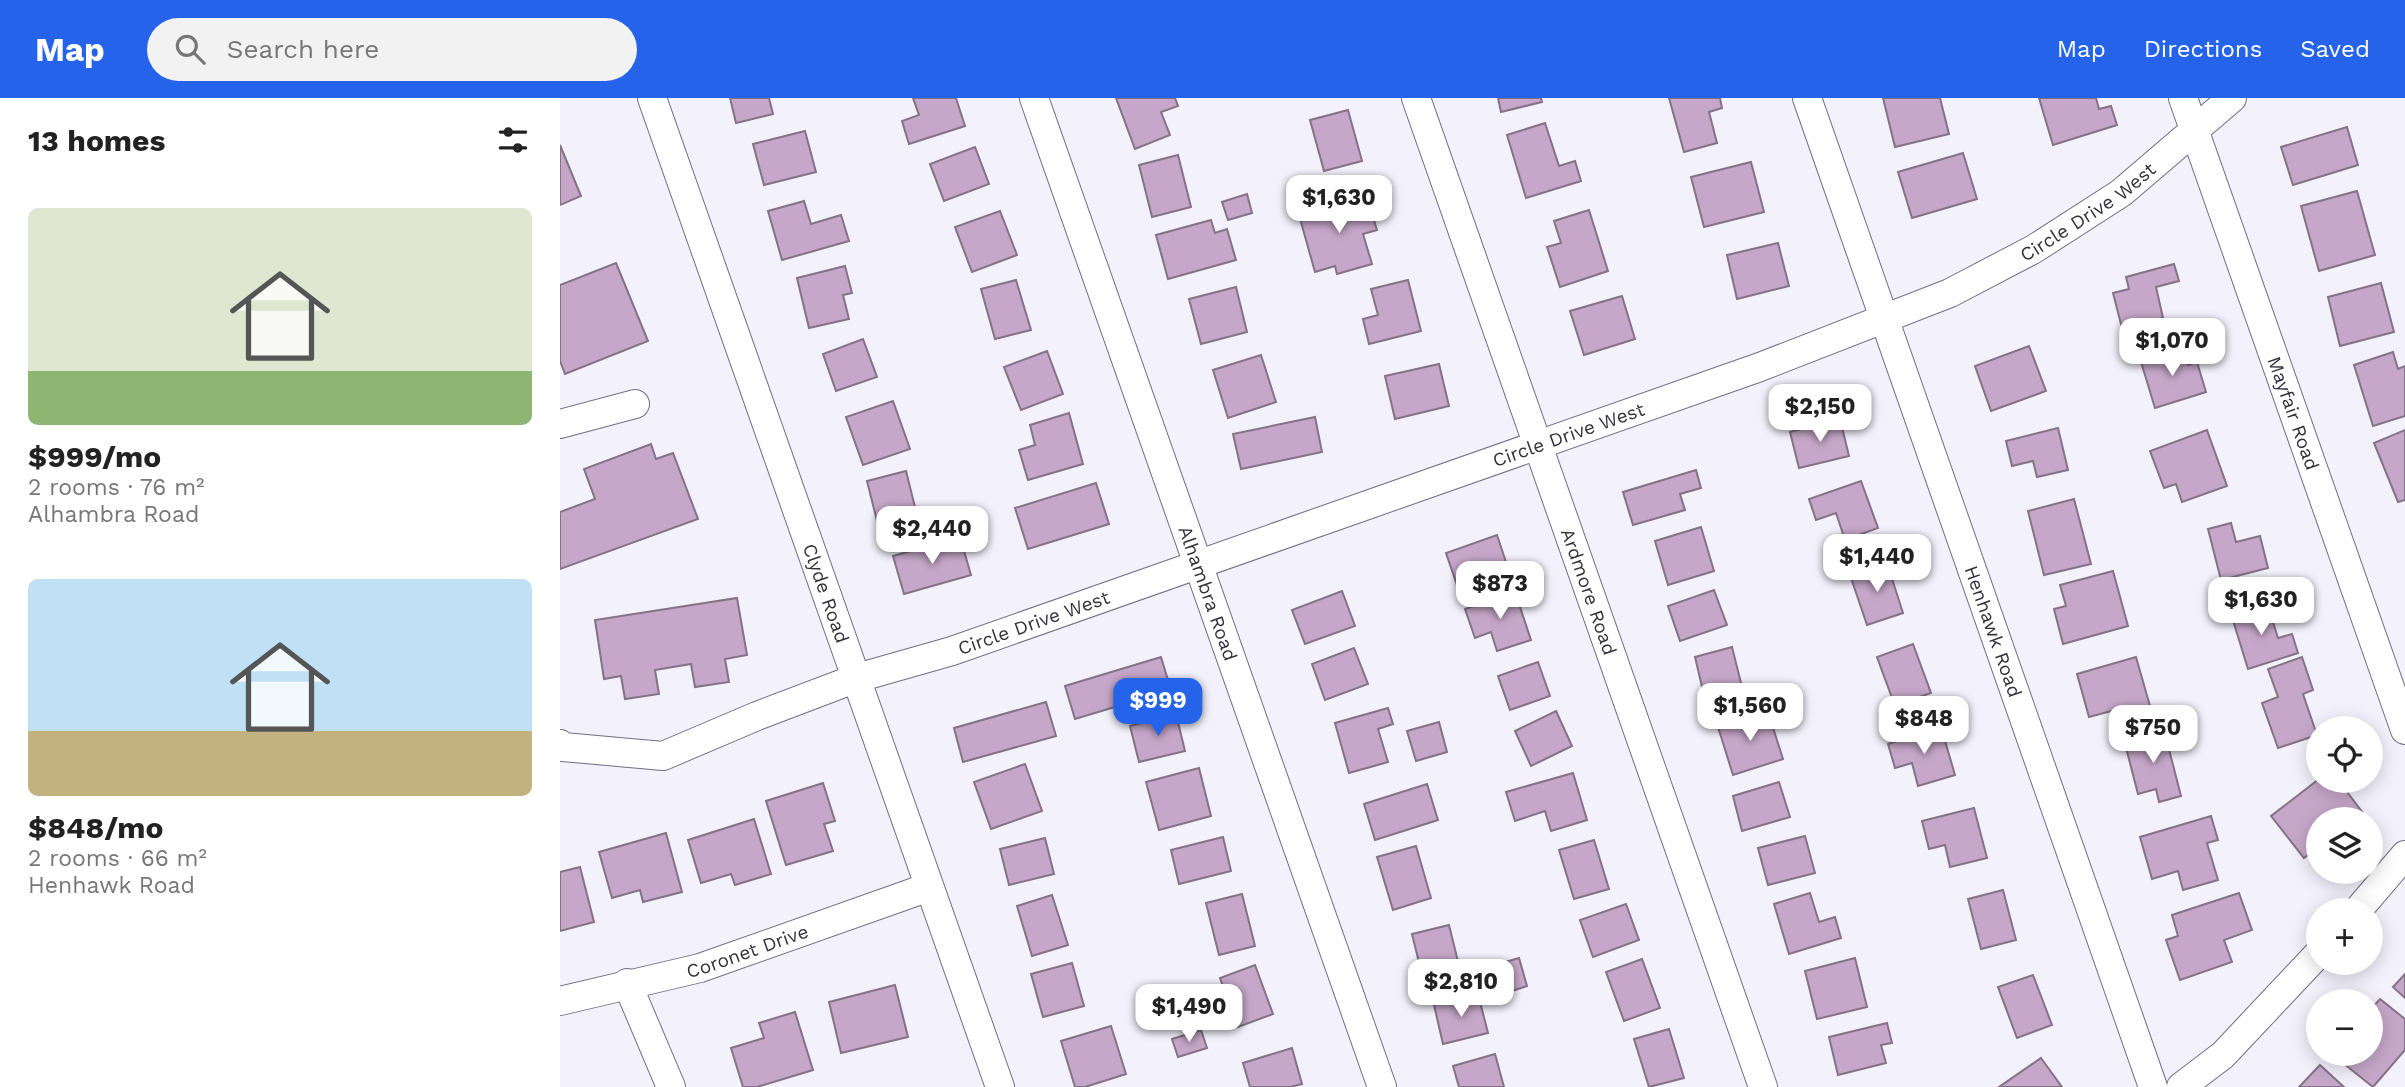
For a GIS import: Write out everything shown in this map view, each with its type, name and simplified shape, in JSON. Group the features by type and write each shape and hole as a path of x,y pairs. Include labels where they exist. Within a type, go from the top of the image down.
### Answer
{"street":[{"name":"Clyde Road","path":"652,98 1000,1087"},
{"name":"Alhambra Road","path":"1034,98 1382,1087"},
{"name":"Ardmore Road","path":"1416,98 1763,1087"},
{"name":"Henhawk Road","path":"1807,98 2153,1087"},
{"name":"Mayfair Road","path":"2183,98 2405,730"},
{"name":"Circle Drive West","path":"560,744 563,747 663,756 857,678 952,651 1760,367 1950,293 2034,249 2121,193 2232,98"},
{"path":"560,424 635,404"},
{"path":"2368,898 2405,855"},
{"name":"Coronet Drive","path":"560,1001 699,968 929,887"},
{"path":"2181,1087 2223,1055 2306,967"},
{"path":"627,983 671,1087"}],"building":[{"path":"730,98 769,98 773,114 736,123"},
{"path":"913,98 956,98 965,126 909,144 902,121 919,115"},
{"path":"1116,98 1175,98 1178,106 1161,112 1170,135 1135,149"},
{"path":"1498,98 1541,98 1542,102 1501,112"},
{"path":"1669,98 1720,98 1722,108 1709,112 1717,143 1684,152"},
{"path":"1883,98 1940,98 1949,134 1895,147"},
{"path":"2039,98 2096,98 2099,109 2111,106 2117,125 2053,145"},
{"path":"1348,110 1362,161 1324,171 1310,120"},
{"path":"1545,123 1559,166 1575,161 1581,181 1526,198 1507,135"},
{"path":"2347,127 2358,165 2293,185 2281,147"},
{"path":"805,131 816,172 764,185 753,144"},
{"path":"560,145 581,196 560,205"},
{"path":"975,147 989,184 944,201 930,164"},
{"path":"1963,153 1977,199 1912,218 1898,172"},
{"path":"1178,155 1191,207 1152,217 1139,165"},
{"path":"1751,162 1764,212 1704,227 1691,177"},
{"path":"2357,191 2375,255 2319,271 2301,206"},
{"path":"1247,194 1252,213 1228,220 1222,202"},
{"path":"1366,195 1377,230 1363,234 1372,264 1337,274 1335,266 1315,272 1299,215"},
{"path":"804,201 811,224 841,215 849,241 782,260 768,211"},
{"path":"1589,210 1608,271 1560,287 1547,247 1561,243 1554,221"},
{"path":"1000,211 1017,255 972,272 955,227"},
{"path":"1211,220 1215,233 1227,229 1236,260 1168,279 1156,235"},
{"path":"1778,243 1789,286 1737,299 1727,255"},
{"path":"616,263 648,341 565,374 560,361 560,285"},
{"path":"2174,264 2179,281 2156,287 2163,318 2122,328 2113,293 2129,289 2126,277"},
{"path":"845,266 852,293 843,295 849,319 809,328 797,278"},
{"path":"1016,280 1031,330 995,339 981,289"},
{"path":"1408,280 1421,331 1369,344 1363,319 1378,315 1371,289"},
{"path":"2381,283 2394,332 2340,346 2328,297"},
{"path":"1236,287 1247,332 1201,344 1189,299"},
{"path":"1622,296 1635,339 1584,355 1570,311"},
{"path":"863,339 877,377 836,391 823,354"},
{"path":"2029,346 2046,391 1991,411 1975,366"},
{"path":"2183,349 2188,365 2197,362 2206,392 2155,408 2141,362"},
{"path":"1047,351 1063,394 1021,410 1004,367"},
{"path":"2393,352 2398,369 2405,366 2405,416 2373,426 2354,365"},
{"path":"1261,355 1276,402 1228,418 1213,370"},
{"path":"1439,364 1449,406 1395,419 1385,376"},
{"path":"893,401 910,449 863,465 846,417"},
{"path":"1069,413 1083,464 1028,480 1019,450 1035,445 1030,425"},
{"path":"1315,417 1322,452 1241,469 1233,434"},
{"path":"1840,419 1849,456 1799,468 1790,432"},
{"path":"2058,428 2068,470 2037,477 2033,461 2012,466 2006,441"},
{"path":"2207,430 2227,486 2182,502 2176,484 2164,488 2150,451"},
{"path":"2405,430 2405,500 2398,502 2374,443"},
{"path":"651,444 656,459 673,453 698,519 560,569 560,512 595,499 584,469"},
{"path":"1696,470 1701,488 1680,494 1685,510 1633,525 1623,492"},
{"path":"906,471 919,523 880,533 867,481"},
{"path":"1861,481 1878,528 1845,540 1836,513 1816,520 1809,499"},
{"path":"1096,483 1109,524 1028,549 1015,508"},
{"path":"2074,499 2091,564 2044,575 2028,511"},
{"path":"2231,523 2236,542 2260,536 2268,568 2221,580 2208,529"},
{"path":"1701,527 1714,571 1668,585 1655,541"},
{"path":"1497,535 1509,571 1458,588 1446,553"},
{"path":"960,537 971,575 904,594 893,556"},
{"path":"1887,563 1903,613 1867,625 1850,575"},
{"path":"2113,571 2128,626 2063,644 2054,609 2066,606 2060,585"},
{"path":"1714,590 1727,625 1680,641 1668,606"},
{"path":"1342,591 1355,626 1305,644 1292,610"},
{"path":"1515,592 1531,640 1497,651 1491,632 1475,638 1465,609"},
{"path":"737,598 747,655 725,659 729,682 695,687 691,664 655,670 659,694 625,699 621,676 604,679 595,620"},
{"path":"2267,603 2278,638 2292,634 2298,653 2248,669 2231,614"},
{"path":"1913,644 1931,693 1895,706 1877,657"},
{"path":"1732,647 1745,699 1707,708 1695,657"},
{"path":"1354,648 1368,684 1325,700 1312,664"},
{"path":"1161,657 1171,690 1075,719 1065,686"},
{"path":"2136,657 2154,720 2120,729 2115,710 2089,717 2077,674"},
{"path":"2302,657 2313,690 2303,694 2311,716 2306,716 2306,739 2278,748 2262,703 2278,697 2268,669"},
{"path":"1538,662 1550,696 1510,710 1498,676"},
{"path":"1046,702 1056,736 963,762 954,728"},
{"path":"1388,708 1393,724 1378,729 1388,762 1349,773 1335,723"},
{"path":"1556,711 1572,746 1531,766 1515,731"},
{"path":"1768,712 1783,759 1733,775 1718,727"},
{"path":"1176,714 1185,751 1139,762 1130,726"},
{"path":"1439,722 1447,752 1416,761 1407,731"},
{"path":"1941,727 1955,775 1918,786 1912,763 1895,768 1888,744"},
{"path":"2164,730 2181,796 2159,802 2156,789 2138,794 2124,740"},
{"path":"1025,764 1042,811 991,829 974,782"},
{"path":"1199,768 1211,816 1159,830 1146,782"},
{"path":"1573,773 1587,820 1551,831 1545,811 1515,821 1506,792"},
{"path":"1779,782 1790,817 1742,831 1733,796"},
{"path":"823,783 835,821 824,824 833,851 786,865 766,801"},
{"path":"1427,784 1438,820 1375,840 1364,804"},
{"path":"2306,789 2306,793 2348,793 2358,807 2306,807 2304,858 2271,816"},
{"path":"1974,808 1987,858 1950,867 1945,845 1929,849 1922,821"},
{"path":"2211,816 2218,840 2207,843 2218,880 2183,890 2178,871 2152,879 2140,837"},
{"path":"754,819 771,874 735,885 731,874 701,883 688,840"},
{"path":"666,833 682,892 643,902 640,890 612,898 599,852"},
{"path":"1805,836 1815,873 1768,885 1758,848"},
{"path":"1223,837 1231,871 1179,884 1171,850"},
{"path":"1045,838 1054,874 1009,885 1000,849"},
{"path":"1594,840 1609,889 1574,899 1559,850"},
{"path":"1416,846 1431,898 1393,910 1377,857"},
{"path":"580,867 594,922 560,931 560,872"},
{"path":"2003,890 2016,940 1981,949 1968,899"},
{"path":"1810,893 1819,922 1835,917 1841,938 1789,954 1774,904"},
{"path":"2239,893 2252,930 2224,940 2232,962 2180,980 2166,940 2178,936 2172,915"},
{"path":"1242,894 1255,946 1219,955 1206,903"},
{"path":"1052,895 1068,945 1032,956 1017,906"},
{"path":"1626,904 1639,940 1593,957 1580,920"},
{"path":"1449,925 1461,974 1424,983 1412,934"},
{"path":"1519,958 1527,986 1497,996 1488,967"},
{"path":"1855,958 1867,1007 1817,1019 1805,971"},
{"path":"1642,959 1660,1008 1624,1021 1606,972"},
{"path":"1072,963 1084,1006 1043,1017 1031,974"},
{"path":"1255,965 1273,1014 1238,1027 1220,978"},
{"path":"2405,974 2405,998 2393,987"},
{"path":"2033,975 2052,1025 2017,1038 1998,987"},
{"path":"895,985 908,1037 841,1053 829,1002"},
{"path":"1478,994 1488,1033 1443,1044 1434,1005"},
{"path":"2383,1001 2405,1019 2405,1050 2373,1087 2347,1066 2383,1066"},
{"path":"795,1012 813,1070 757,1087 743,1087 731,1048 764,1038 759,1023"},
{"path":"1887,1023 1892,1043 1881,1045 1886,1063 1838,1075 1829,1037"},
{"path":"1111,1026 1126,1074 1085,1087 1075,1087 1061,1041"},
{"path":"1669,1029 1684,1078 1649,1087 1634,1039"},
{"path":"1201,1030 1207,1048 1178,1057 1172,1039"},
{"path":"1292,1048 1302,1084 1290,1087 1250,1087 1243,1063"},
{"path":"1495,1054 1504,1087 1459,1087 1453,1066"},
{"path":"2041,1058 2062,1087 1999,1087"},
{"path":"2321,1066 2344,1087 2299,1087"}]}
